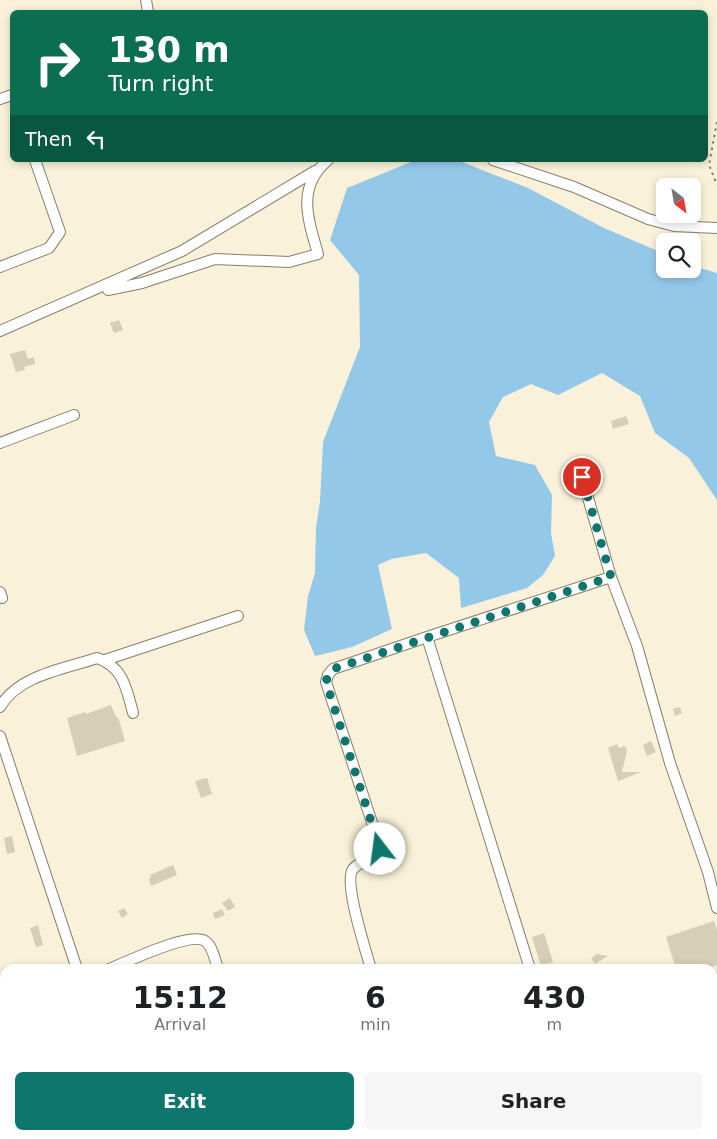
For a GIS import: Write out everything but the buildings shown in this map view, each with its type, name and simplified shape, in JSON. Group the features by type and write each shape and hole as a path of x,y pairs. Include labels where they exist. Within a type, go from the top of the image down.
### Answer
{"street":[{"path":"0,267 49,248 60,232 36,162"},
{"path":"0,330 156,264 315,171 326,162"},
{"path":"500,162 574,187 648,219 674,226 717,228"},
{"path":"86,294 142,283 215,259 289,262 318,254 309,223 308,202 308,190 315,171"},
{"path":"0,443 74,414"},
{"path":"582,477 611,577 637,646 670,763 708,872 717,908"},
{"path":"370,964 353,900 351,876 354,868 374,855 380,847 326,682 328,675 333,669 611,577"},
{"path":"104,660 238,616"},
{"path":"427,637 528,964"},
{"path":"0,708 11,692 22,683 97,658 104,660 118,671 125,682 134,713"},
{"path":"0,736 75,964"},
{"path":"122,964 191,938 205,941 210,946 216,964"}],"path":[{"path":"717,122 709,165 717,185"}],"water":[{"path":"411,162 462,162 528,188 604,228 656,250 656,278 701,278 701,268 717,273 717,500 689,458 655,433 640,396 602,373 558,395 531,384 503,397 489,422 496,456 535,465 552,495 551,533 555,556 543,575 527,588 461,608 459,578 426,553 391,559 378,565 392,629 352,647 315,656 304,630 308,596 315,573 316,528 320,501 323,442 360,347 359,275 330,240 347,188"}],"route":[{"path":"380,849 379,841 351,762 326,682 328,675 333,669 611,577 582,477"}]}
